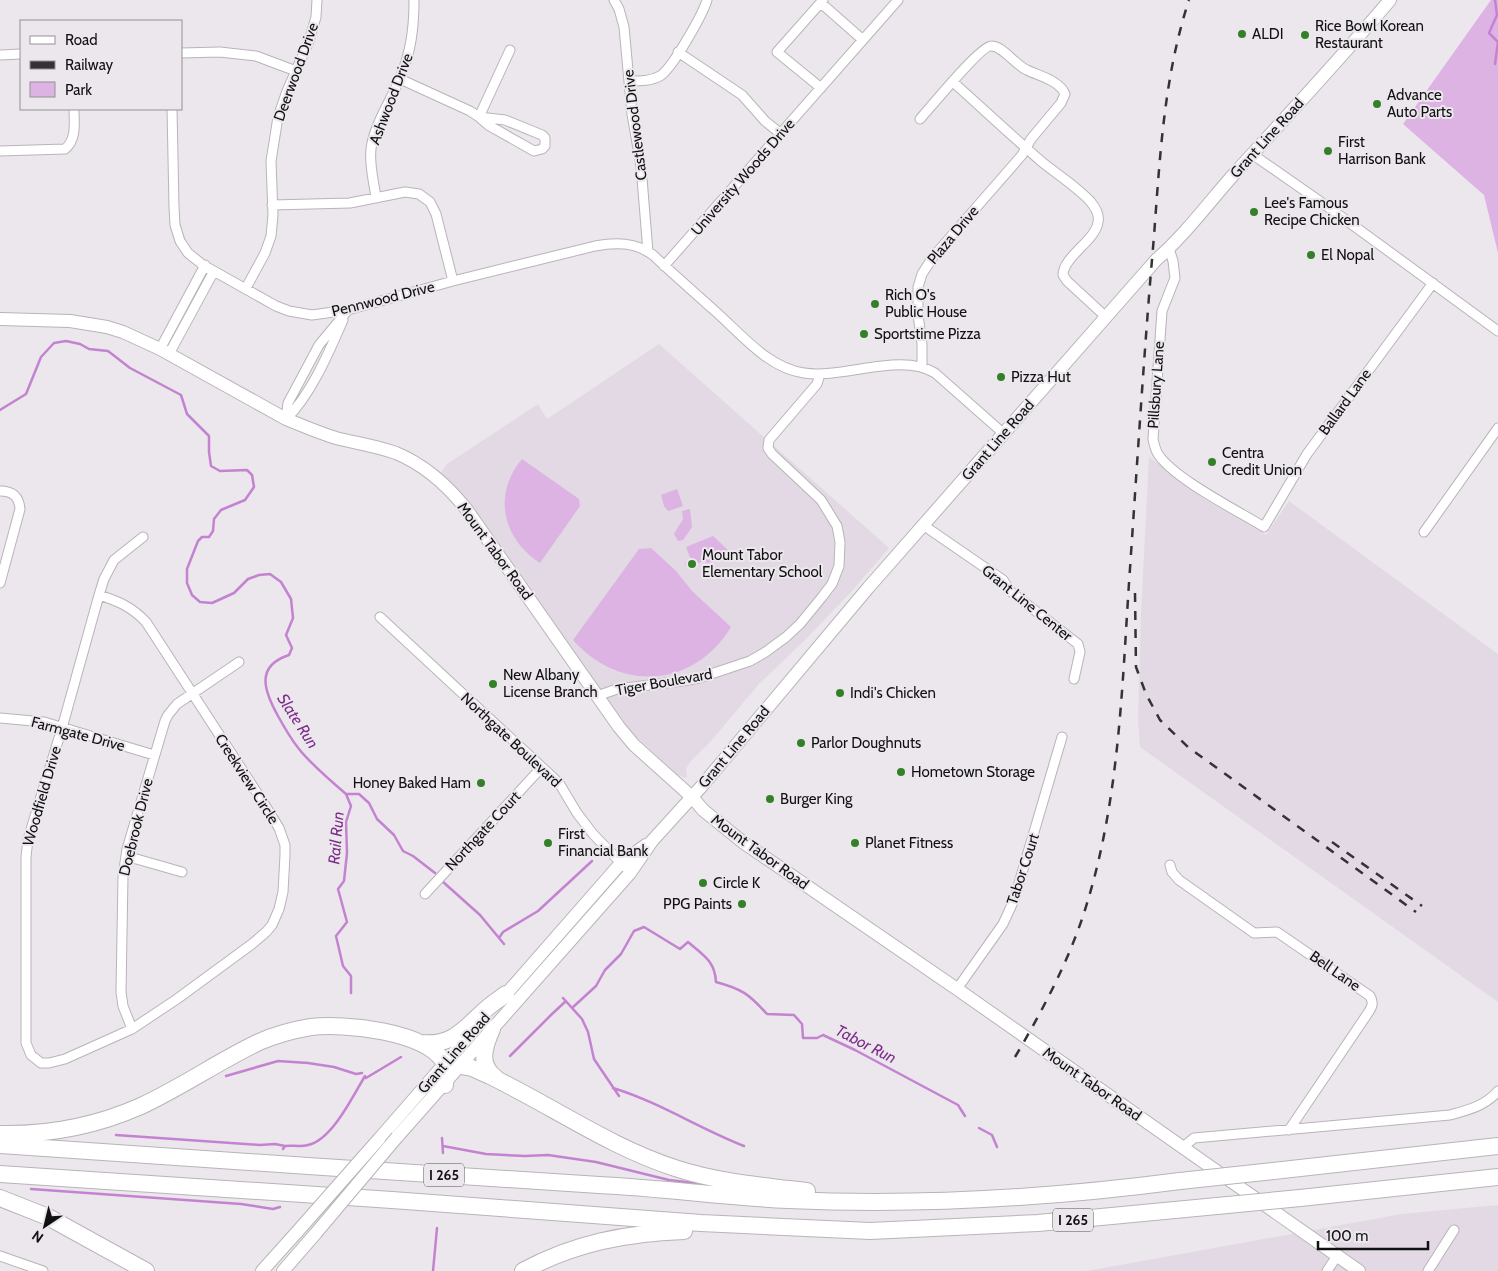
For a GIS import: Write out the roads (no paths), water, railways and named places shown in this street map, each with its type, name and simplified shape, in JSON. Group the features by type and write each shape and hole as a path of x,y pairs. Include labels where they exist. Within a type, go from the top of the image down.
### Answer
{"highway":[{"path":"0,1134 49,1132 107,1119 143,1105 259,1042 310,1027 344,1026 388,1033 421,1043 433,1044 452,1039 485,1009 506,994"},
{"path":"492,1030 484,1048 483,1058 488,1070 503,1082"},
{"path":"421,1043 452,1064 472,1068 503,1082 638,1153 676,1168 717,1178 775,1187 889,1201"},
{"path":"444,1085 446,1070 452,1064"},
{"name":"I 265","path":"0,1145 621,1186 789,1200 889,1201 945,1201 1046,1196 1498,1146"},
{"name":"I 265","path":"0,1174 682,1222 870,1231 1038,1224 1498,1177"},
{"path":"0,1198 48,1218 146,1271"},
{"path":"523,1271 573,1249 595,1242 634,1234 814,1228"}],"main road":[{"name":"Grant Line Road","path":"262,1271 379,1139 452,1064 492,1030 630,873 652,841 692,797 923,525 1156,260 1169,249 1252,154 1345,53 1390,0"},
{"name":"Mount Tabor Road","path":"0,319 70,321 107,327 123,332 164,351 286,419 321,433 397,454 422,468 443,484 459,500 596,696 634,745 692,797 703,810 744,843 957,989 1359,1271"},
{"name":"Grant Line Road","path":"452,1064 506,994 621,863 652,841"},
{"name":"Grant Line Road","path":"282,1271 444,1085"}],"street":[{"name":"Deerwood Drive","path":"246,288 265,253 272,229 273,144 280,108 309,41 316,17 318,0"},
{"name":"Ashwood Drive","path":"376,198 371,163 372,142 376,129 400,79 411,47 414,0"},
{"name":"Castlewood Drive","path":"614,0 619,9 624,27 632,114 641,166 648,252"},
{"path":"630,81 647,80 662,75 702,15 707,0"},
{"name":"University Woods Drive","path":"664,266 898,0"},
{"path":"821,88 777,52 822,1 862,40"},
{"name":"Plaza Drive","path":"920,119 984,48 992,46 1000,50 1022,68 1044,77 1065,92 1064,98 1034,134 1022,155 933,257 922,274 917,293 922,344 922,366"},
{"path":"479,117 510,50"},
{"path":"182,53 220,52 256,56 296,71"},
{"path":"678,52 742,95 765,121 781,134"},
{"path":"0,55 20,54"},
{"path":"400,79 470,111 488,125 534,151 538,151 545,146 545,138 542,135 505,120 479,117"},
{"path":"953,82 1026,148 1078,190 1096,210 1098,222 1096,228 1066,265 1063,275 1067,282 1106,317"},
{"path":"0,151 65,149 69,146 74,135 74,110"},
{"name":"Pennwood Drive","path":"172,110 175,225 180,241 188,253 205,265 276,306 300,314 312,315 348,310 454,281 603,245 628,244 648,252 760,351 782,366 798,372 820,374"},
{"path":"1252,154 1498,331"},
{"path":"272,205 350,203 405,192 412,192 425,197 430,202 438,221 454,281"},
{"name":"Pillsbury Lane","path":"1169,249 1175,278 1162,311 1152,439 1154,446 1163,460 1202,490 1264,527"},
{"path":"164,351 205,265"},
{"path":"164,351 214,271"},
{"name":"Ballard Lane","path":"1264,527 1307,454 1433,283"},
{"path":"286,419 299,407 331,348 348,310"},
{"path":"820,374 915,364 922,366 935,373 1003,434"},
{"name":"Tiger Boulevard","path":"596,696 617,689 682,682 750,661 772,648 800,624 832,584 839,566 840,550 839,534 834,520 821,500 768,448 769,440 817,384 820,374"},
{"path":"1424,532 1498,428"},
{"path":"0,491 12,493 17,497 20,509 0,584"},
{"name":"Grant Line Center","path":"923,525 1003,580 1010,591 1078,644 1080,652 1074,679"},
{"name":"Woodfield Drive","path":"49,1064 42,1063 31,1055 26,1043 26,858 31,829 104,580 114,560 143,537"},
{"name":"Creekview Circle","path":"49,1064 65,1059 132,1029 177,999 260,938 272,925 276,917 282,892 285,846 279,828 146,622 135,610 123,603 99,595"},
{"name":"Northgate Boulevard","path":"380,617 559,783 577,813 593,834 630,873"},
{"name":"Doebrook Drive","path":"132,1029 123,1006 121,992 122,895 126,856 154,755 168,714 177,704 239,662"},
{"name":"Farmgate Drive","path":"0,718 35,721 154,755"},
{"name":"Tabor Court","path":"957,989 1002,924 1014,900 1062,737"},
{"name":"Northgate Court","path":"425,894 542,768"},
{"path":"126,856 182,872"},
{"name":"Bell Lane","path":"1170,865 1172,872 1179,880 1254,933 1277,932 1372,999 1373,1004 1368,1013 1289,1130"},
{"path":"1182,1148 1194,1138 1450,1114 1482,1105 1498,1091"},
{"path":"1428,1271 1454,1230"},
{"path":"0,1256 43,1271"},
{"path":"1327,1271 1337,1256"}],"waterway":[{"path":"1495,0 1497,15 1489,33 1498,42 1495,64"},
{"name":"Slate Run","path":"0,410 26,394 41,357 54,343 66,341 80,344 89,349 108,351 130,368 181,395 187,414 209,436 211,466 220,471 247,470 252,475 254,487 245,500 221,510 214,519 213,531 209,537 202,537 198,541 187,569 187,583 192,595 200,602 212,603 234,593 248,579 259,575 270,574 281,582 291,599 293,618 286,635 292,648 289,655 278,660 267,673 266,689 273,707 293,741 309,760 346,794 359,794 369,803 377,819 394,835 403,851 413,856 435,873"},
{"name":"Rail Run","path":"346,794 351,806 346,822 347,853 344,881 338,889 347,922 336,936 343,966 351,976 351,993"},
{"path":"499,938 503,932 538,911 592,861"},
{"name":"Slate Run","path":"442,881 480,915 504,944"},
{"name":"Tabor Run","path":"572,1008 596,986 605,970 621,954 634,931 644,927 680,949 688,942 711,964 716,982 745,993 767,1014 794,1015 802,1024 803,1038 817,1038 823,1035 855,1050 958,1105 965,1116"},
{"name":"Slate Run","path":"563,998 582,1019 588,1032 594,1059 619,1096"},
{"path":"510,1056 566,1001"},
{"path":"366,1078 401,1057"},
{"path":"226,1076 278,1061 308,1063 334,1067 356,1074 362,1073"},
{"path":"283,1149 285,1146 308,1145 325,1135 341,1116 365,1076"},
{"path":"613,1088 663,1108 744,1146"},
{"name":"Tabor Run","path":"979,1128 992,1135 997,1147"},
{"path":"116,1135 285,1146"},
{"name":"Rail Run","path":"442,1138 443,1153"},
{"path":"443,1146 486,1154 548,1155 596,1162 669,1180 702,1184"},
{"path":"31,1189 241,1204 273,1209 280,1207"},
{"name":"Rail Run","path":"433,1271 437,1228"}],"railway":[{"path":"1015,1057 1047,1000 1074,941 1088,900 1098,861 1113,782 1118,743 1161,146 1174,58 1189,0"},
{"path":"1135,593 1136,667 1146,694 1160,720 1188,747 1416,912"},
{"path":"1332,842 1422,906"}],"place":[{"name":"ALDI","path":"1242,34"},
{"name":"Rice Bowl Korean Restaurant","path":"1305,35"},
{"name":"Advance Auto Parts","path":"1377,104"},
{"name":"First Harrison Bank","path":"1328,151"},
{"name":"Lee's Famous Recipe Chicken","path":"1254,212"},
{"name":"El Nopal","path":"1311,255"},
{"name":"Rich O's Public House","path":"875,304"},
{"name":"Sportstime Pizza","path":"864,334"},
{"name":"Pizza Hut","path":"1001,377"},
{"name":"Centra Credit Union","path":"1212,462"},
{"name":"Mount Tabor Elementary School","path":"692,564"},
{"name":"New Albany License Branch","path":"493,684"},
{"name":"Indi's Chicken","path":"840,693"},
{"name":"Parlor Doughnuts","path":"801,743"},
{"name":"Hometown Storage","path":"901,772"},
{"name":"Honey Baked Ham","path":"481,783"},
{"name":"Burger King","path":"770,799"},
{"name":"First Financial Bank","path":"548,843"},
{"name":"Planet Fitness","path":"855,843"},
{"name":"Circle K","path":"703,883"},
{"name":"PPG Paints","path":"742,904"}]}
